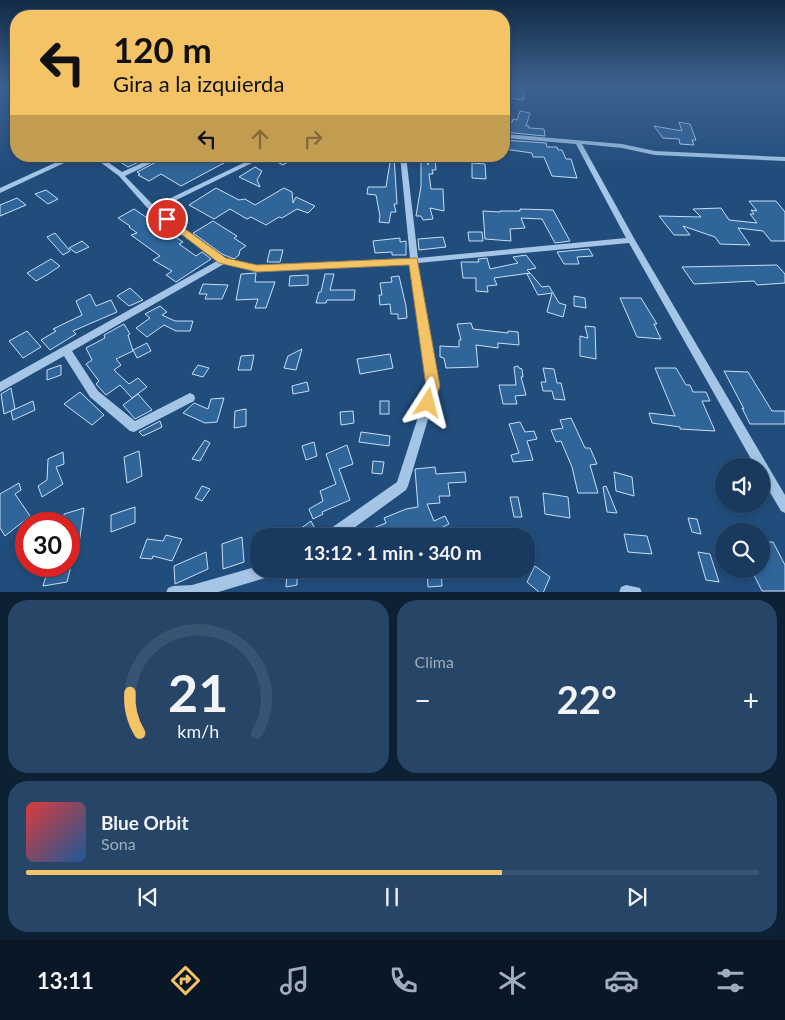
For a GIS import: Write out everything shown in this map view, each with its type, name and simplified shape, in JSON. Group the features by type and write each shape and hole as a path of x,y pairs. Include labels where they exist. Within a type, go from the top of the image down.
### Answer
{"street":[{"path":"510,137 579,144 622,146 655,153 785,159"},
{"path":"579,144 631,240 785,507"},
{"path":"0,191 64,162"},
{"path":"60,164 66,162"},
{"path":"103,162 121,175 153,208 223,261 257,268 414,261 631,240"},
{"path":"121,175 150,162"},
{"path":"153,208 250,162"},
{"path":"343,528 402,486 433,386 414,261 404,162"},
{"path":"0,387 223,261"},
{"path":"66,350 94,394 134,427 190,398"},
{"path":"173,592 192,592 250,575"},
{"path":"626,592 635,592"}],"building":[{"path":"519,113 530,113 526,126 544,129 545,136 510,133 510,122 512,122 513,119 517,120"},
{"path":"679,122 690,124 696,140 692,140 694,145 680,144 679,139 663,138 654,126 682,131"},
{"path":"510,140 546,143 547,147 557,147 558,150 562,150 566,159 571,159 577,178 552,176 544,157 533,157 532,153 510,150"},
{"path":"120,162 139,162 128,167"},
{"path":"156,162 226,162 181,186 161,174 149,181 138,175 140,174 137,172"},
{"path":"277,162 288,162 283,165"},
{"path":"390,162 394,162 397,204 394,204 396,212 391,212 389,223 379,222 380,216 376,195 367,194 368,187 386,187"},
{"path":"421,162 427,162 428,165 429,162 435,162 436,170 432,170 433,174 429,174 431,189 443,189 444,211 430,208 433,219 423,220 421,216 416,216 421,186"},
{"path":"472,163 485,164 486,179 472,178"},
{"path":"255,167 262,171 257,180 260,187 239,177"},
{"path":"216,188 239,200 245,199 255,205 284,188 292,192 293,203 296,197 315,206 308,213 297,209 266,225 251,217 247,219 230,209 214,219 189,205"},
{"path":"46,190 58,199 48,204 35,194"},
{"path":"17,198 26,205 0,216 0,205"},
{"path":"749,201 776,201 785,212 785,241 771,241 763,231 738,228 750,245 720,244 715,237 683,226 690,235 674,235 659,216 701,217 693,209 721,208 729,220 757,223 750,214 754,214 751,210 757,211"},
{"path":"134,209 183,242 179,244 196,256 202,252 211,259 176,282 166,275 172,271 153,260 160,256 131,235 137,233 118,218"},
{"path":"520,209 553,210 570,241 555,243 542,219 521,218 525,228 510,229 511,241 485,239 483,211 520,211"},
{"path":"213,221 237,236 234,238 246,246 240,250 239,255 234,259 222,254 193,233"},
{"path":"468,232 482,232 483,241 469,241"},
{"path":"55,233 70,251 63,255 47,237"},
{"path":"443,237 446,247 419,250 418,239"},
{"path":"400,238 400,242 406,241 406,255 392,255 392,252 375,253 373,241"},
{"path":"82,241 89,247 76,253 69,248"},
{"path":"589,249 593,256 577,257 579,264 564,264 557,252"},
{"path":"270,250 283,250 280,262 267,262"},
{"path":"526,255 536,268 527,270 530,273 494,278 497,285 487,286 488,292 476,291 476,278 463,278 461,262 479,262 478,259 487,258 490,269 518,263 513,257"},
{"path":"51,259 60,266 45,276 36,281 27,273"},
{"path":"777,265 785,274 785,283 757,285 754,281 694,284 682,267"},
{"path":"256,273 255,282 275,282 266,308 255,308 258,299 236,300 241,274"},
{"path":"530,273 542,287 549,286 559,303 566,305 563,317 547,312 552,293 538,295 527,274"},
{"path":"325,274 334,274 330,290 355,290 354,300 327,300 326,303 316,303 319,292 321,292"},
{"path":"308,275 308,285 289,286 290,276"},
{"path":"399,276 407,318 398,319 398,314 391,314 390,304 380,305 379,295 382,295 380,283 392,282 391,277"},
{"path":"203,284 228,285 222,299 205,299 207,294 199,294"},
{"path":"130,288 143,300 129,306 117,296"},
{"path":"90,294 96,306 111,300 117,312 73,331 76,334 50,350 41,340 56,331 53,329 82,315 76,301"},
{"path":"574,296 585,298 586,308 574,306"},
{"path":"620,298 641,298 657,324 654,324 661,339 637,337"},
{"path":"160,306 167,312 162,315 175,321 193,321 190,331 176,331 164,325 147,337 136,328 150,318 145,314"},
{"path":"471,323 473,329 508,333 508,331 518,332 519,345 498,343 498,348 476,345 478,367 446,368 444,358 440,357 440,346 459,347 459,340 461,340 457,324"},
{"path":"124,324 130,334 128,335 133,351 116,359 121,365 114,370 129,384 138,378 147,387 132,398 120,385 106,395 96,384 99,381 86,364 92,360 86,348 105,338 104,335"},
{"path":"585,326 595,327 596,359 580,356 580,336 588,338"},
{"path":"27,331 41,347 23,358 9,341"},
{"path":"147,343 151,351 137,358 133,350"},
{"path":"302,349 296,370 284,368 288,356"},
{"path":"390,354 393,368 360,374 357,359"},
{"path":"254,355 251,370 238,370 241,356"},
{"path":"61,365 61,375 47,380 47,370"},
{"path":"198,365 209,368 203,377 192,374"},
{"path":"518,366 522,369 523,377 521,377 526,395 515,396 517,404 503,404 499,385 516,385 514,367"},
{"path":"543,368 554,369 557,383 561,383 565,400 554,399 552,391 543,391 541,382 546,382"},
{"path":"655,368 676,368 686,385 690,385 693,392 706,392 710,401 702,401 715,431 680,429 680,427 652,423 649,413 675,416"},
{"path":"724,371 748,372 772,411 785,411 785,424 750,424"},
{"path":"307,382 309,391 293,394 292,386"},
{"path":"11,388 15,409 4,414 1,394"},
{"path":"80,392 104,415 92,425 64,404"},
{"path":"138,394 152,410 135,419 123,405"},
{"path":"224,398 217,422 205,423 183,413 194,403 208,409 211,399"},
{"path":"33,401 35,410 13,420 11,411"},
{"path":"380,401 389,401 389,414 380,414"},
{"path":"246,409 246,426 234,428 235,411"},
{"path":"353,411 354,423 341,425 340,412"},
{"path":"571,418 585,448 590,448 597,464 590,465 598,493 578,493 572,467 561,441 556,442 551,430 563,428 560,420"},
{"path":"160,421 162,427 143,436 139,432"},
{"path":"520,422 525,432 534,431 537,439 527,441 533,460 513,462 511,455 519,453 509,424"},
{"path":"361,432 390,436 389,446 359,442"},
{"path":"205,440 210,443 200,461 192,459"},
{"path":"314,442 317,456 306,460 302,446"},
{"path":"347,445 353,464 339,469 350,500 322,512 323,514 313,519 309,509 323,501 320,491 336,484 326,454"},
{"path":"139,451 142,476 127,483 124,457"},
{"path":"63,452 64,464 56,467 63,484 42,497 38,486 47,480 48,459"},
{"path":"373,461 384,462 382,474 372,473"},
{"path":"435,467 436,474 465,472 466,482 448,483 450,496 439,496 440,503 427,504 434,521 445,516 449,524 441,528 373,528 386,523 384,518 406,509 418,507 415,469"},
{"path":"614,472 632,477 634,496 616,491"},
{"path":"19,483 21,490 15,494 27,512 15,512 15,528 5,536 0,528 0,494"},
{"path":"202,486 210,489 202,501 195,498"},
{"path":"606,486 617,513 607,512 603,487"},
{"path":"543,493 568,497 570,518 545,514"},
{"path":"510,497 518,497 522,517 514,517"},
{"path":"135,507 135,523 111,532 111,515"},
{"path":"84,508 80,537 80,512 71,512"},
{"path":"688,518 697,519 701,534 692,532"},
{"path":"311,521 314,528 301,528"},
{"path":"624,534 647,536 652,554 628,552"},
{"path":"166,535 182,539 172,561 153,556 152,559 140,558 147,539 163,541"},
{"path":"242,537 244,562 223,569 222,544"},
{"path":"770,542 773,542 785,565 785,591 762,591 756,578 770,578"},
{"path":"206,552 208,569 175,584 174,566"},
{"path":"698,552 710,554 715,570 715,578 718,578 719,582 706,580"},
{"path":"535,566 550,577 543,592 539,592 527,582 529,578 535,578"},
{"path":"46,577 68,577 67,582 43,586"},
{"path":"287,578 297,578 297,585 286,587"},
{"path":"428,578 442,578 442,586 428,587"}],"route":[{"path":"167,219 223,261 237,265 257,268 414,261 433,386 428,403"}]}
